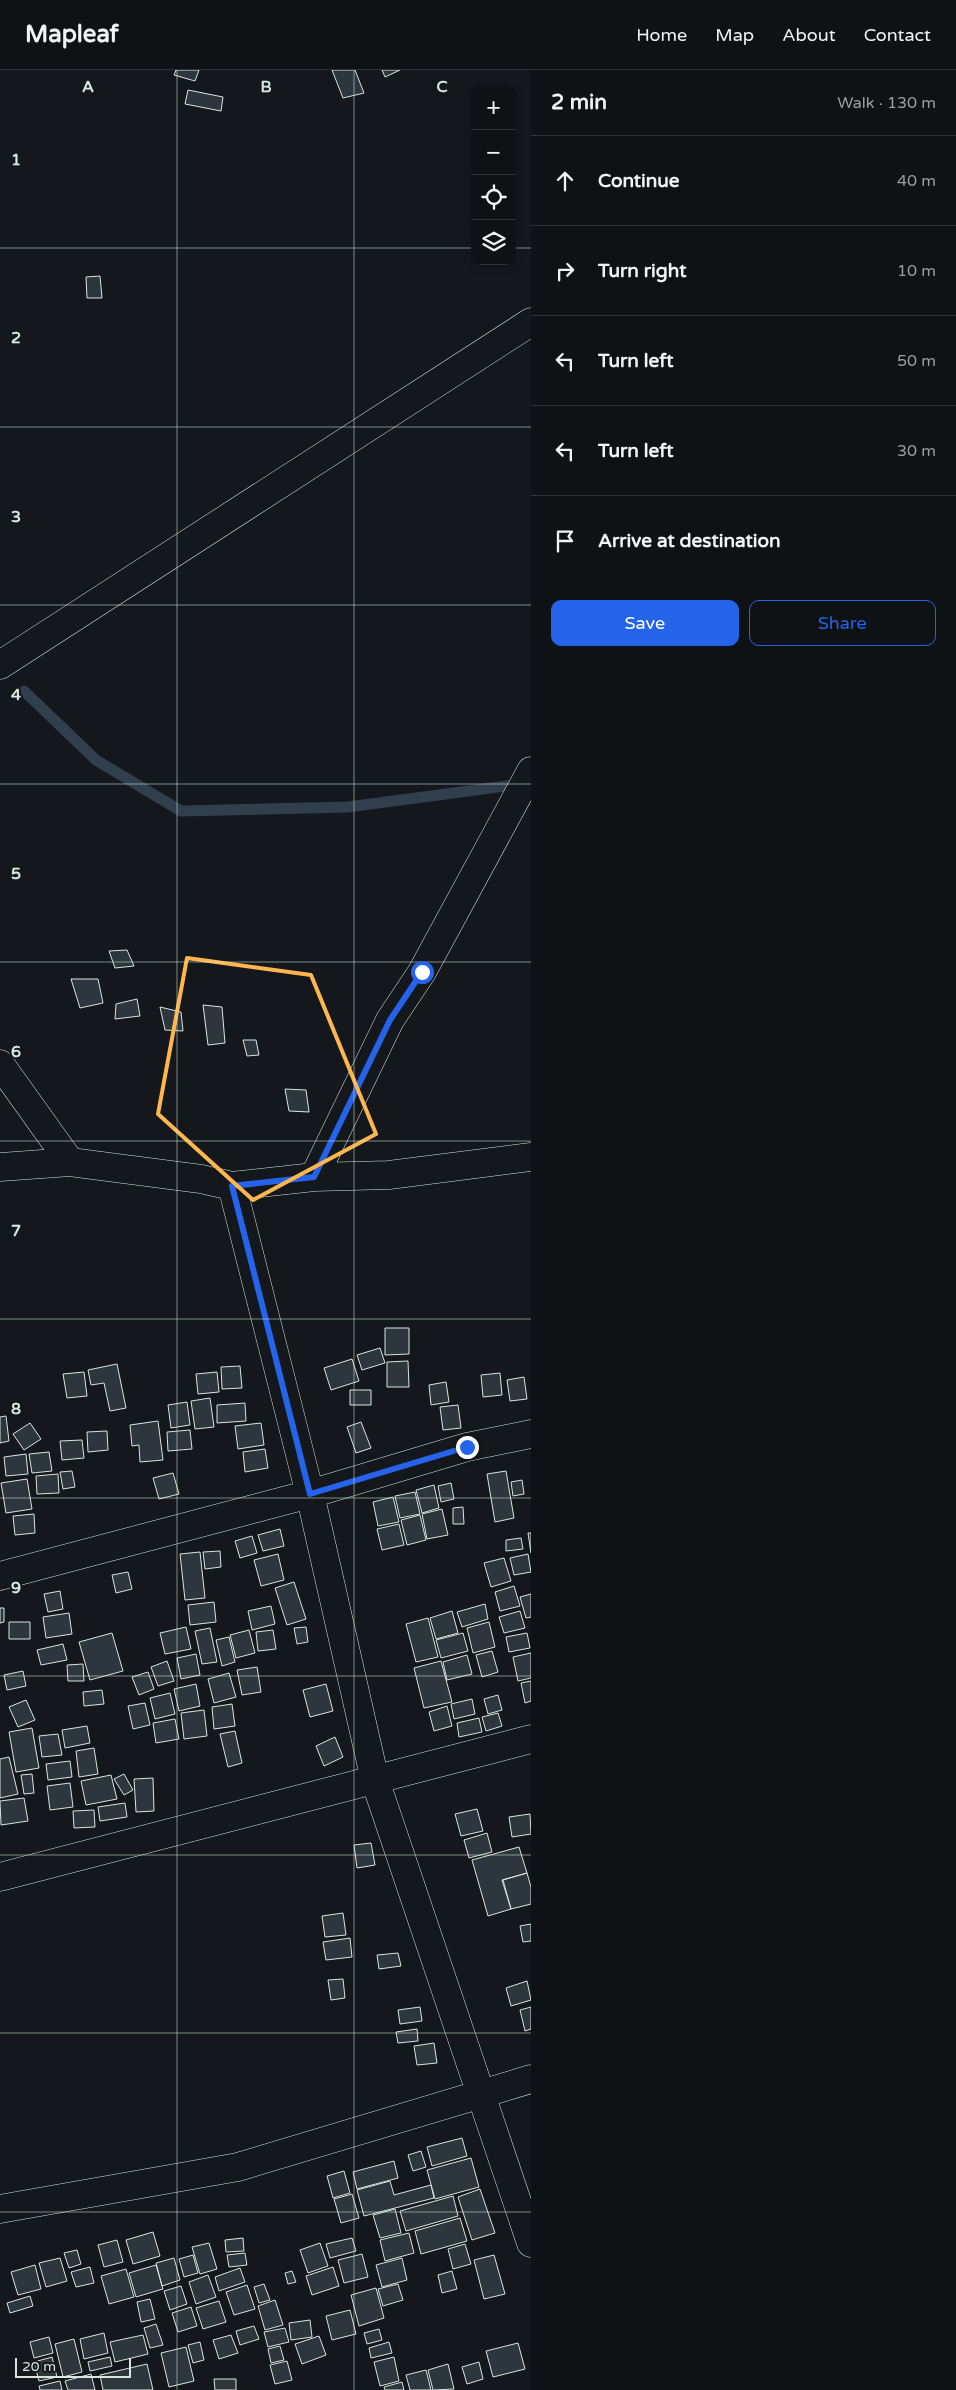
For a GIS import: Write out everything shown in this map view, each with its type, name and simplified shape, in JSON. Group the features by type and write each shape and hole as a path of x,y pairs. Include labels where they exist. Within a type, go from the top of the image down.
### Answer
{"street":[{"path":"0,665 531,322"},
{"path":"314,1177 390,1020 422,972 529,780"},
{"path":"0,1064 70,1162"},
{"path":"0,1167 70,1162 201,1179 232,1186 314,1177 389,1174 531,1157"},
{"path":"232,1186 310,1494 375,1780 483,2095 531,2243"},
{"path":"0,1576 310,1494 467,1447 531,1434"},
{"path":"0,1877 531,1739"},
{"path":"0,2209 238,2167 483,2095 531,2079"}],"highlighted area":[{"path":"187,958 311,975 376,1134 253,1200 158,1114"}],"building":[{"path":"176,70 199,70 195,81 174,75"},
{"path":"332,70 355,70 364,93 343,98"},
{"path":"382,70 400,70 385,77"},
{"path":"188,90 223,97 221,111 185,104"},
{"path":"100,276 102,298 87,298 86,277"},
{"path":"127,950 134,966 115,968 109,951"},
{"path":"71,979 98,979 103,1003 80,1008"},
{"path":"137,999 140,1016 115,1019 116,1004"},
{"path":"203,1005 222,1007 225,1043 208,1045"},
{"path":"160,1007 181,1012 183,1031 165,1030"},
{"path":"243,1040 256,1040 259,1055 247,1056"},
{"path":"285,1089 306,1090 309,1112 289,1111"},
{"path":"385,1328 409,1328 409,1354 385,1355"},
{"path":"380,1348 385,1363 362,1370 357,1355"},
{"path":"352,1359 359,1381 331,1390 324,1368"},
{"path":"408,1361 409,1387 387,1387 387,1362"},
{"path":"117,1364 126,1408 110,1411 104,1383 91,1385 88,1370"},
{"path":"240,1366 242,1388 222,1389 221,1367"},
{"path":"84,1372 87,1396 67,1398 63,1374"},
{"path":"217,1372 219,1392 198,1394 196,1374"},
{"path":"500,1373 502,1395 483,1397 481,1375"},
{"path":"524,1377 527,1399 510,1401 507,1380"},
{"path":"446,1382 449,1402 431,1405 429,1385"},
{"path":"350,1390 371,1390 371,1405 350,1405"},
{"path":"210,1398 214,1427 195,1429 191,1401"},
{"path":"187,1402 190,1425 171,1428 168,1405"},
{"path":"245,1403 246,1421 217,1423 217,1405"},
{"path":"458,1405 461,1428 443,1430 440,1407"},
{"path":"6,1416 9,1441 0,1443 0,1417"},
{"path":"158,1421 163,1460 140,1462 139,1445 132,1446 130,1425"},
{"path":"361,1422 371,1448 356,1453 347,1427"},
{"path":"30,1423 41,1439 24,1450 13,1434"},
{"path":"261,1423 264,1445 238,1449 235,1426"},
{"path":"190,1430 192,1449 168,1451 167,1432"},
{"path":"107,1431 108,1450 88,1452 87,1432"},
{"path":"82,1440 84,1458 62,1460 60,1441"},
{"path":"265,1449 268,1468 245,1472 243,1452"},
{"path":"49,1452 52,1471 32,1473 29,1454"},
{"path":"26,1454 28,1474 6,1476 4,1457"},
{"path":"72,1471 75,1487 63,1489 60,1472"},
{"path":"506,1471 514,1518 495,1522 487,1474"},
{"path":"173,1473 179,1494 159,1499 153,1478"},
{"path":"58,1474 59,1493 37,1494 36,1476"},
{"path":"27,1479 32,1509 6,1513 1,1483"},
{"path":"522,1480 524,1494 513,1496 511,1482"},
{"path":"451,1483 454,1499 441,1502 438,1486"},
{"path":"434,1485 439,1508 422,1513 416,1490"},
{"path":"415,1492 420,1514 400,1518 395,1496"},
{"path":"393,1497 399,1522 378,1526 373,1502"},
{"path":"463,1507 464,1524 453,1524 453,1508"},
{"path":"442,1509 448,1535 427,1539 422,1514"},
{"path":"34,1514 35,1533 15,1535 13,1516"},
{"path":"420,1515 426,1540 407,1545 401,1520"},
{"path":"399,1524 404,1545 382,1550 377,1529"},
{"path":"280,1529 284,1546 263,1551 258,1535"},
{"path":"528,1533 531,1533 531,1553"},
{"path":"252,1536 257,1553 240,1558 235,1541"},
{"path":"521,1538 523,1549 506,1551 506,1540"},
{"path":"220,1551 221,1567 205,1569 203,1552"},
{"path":"200,1552 205,1598 185,1600 180,1554"},
{"path":"278,1554 284,1580 261,1586 254,1560"},
{"path":"528,1554 531,1572 514,1575 510,1558"},
{"path":"504,1558 511,1581 491,1587 484,1563"},
{"path":"128,1572 132,1589 116,1593 112,1575"},
{"path":"294,1582 306,1619 287,1625 275,1588"},
{"path":"514,1586 520,1606 500,1611 495,1592"},
{"path":"60,1591 63,1609 48,1612 44,1594"},
{"path":"531,1594 531,1617 526,1618 520,1597"},
{"path":"214,1602 216,1622 190,1625 188,1605"},
{"path":"485,1604 488,1619 462,1627 457,1612"},
{"path":"271,1606 275,1624 252,1630 248,1611"},
{"path":"0,1608 4,1608 4,1622 0,1623"},
{"path":"452,1611 458,1633 436,1639 430,1618"},
{"path":"520,1611 525,1628 504,1633 499,1617"},
{"path":"69,1613 72,1634 46,1638 43,1617"},
{"path":"428,1618 438,1657 416,1662 406,1624"},
{"path":"9,1622 30,1622 30,1639 9,1639"},
{"path":"489,1622 495,1647 473,1653 467,1628"},
{"path":"186,1627 191,1649 165,1654 160,1633"},
{"path":"306,1627 308,1642 297,1644 294,1628"},
{"path":"210,1628 217,1662 202,1664 195,1631"},
{"path":"249,1630 255,1653 236,1658 230,1635"},
{"path":"273,1630 276,1649 258,1651 256,1632"},
{"path":"112,1633 123,1671 90,1680 79,1642"},
{"path":"463,1633 468,1651 441,1658 436,1640"},
{"path":"527,1633 530,1648 509,1652 506,1637"},
{"path":"229,1637 235,1662 222,1666 216,1640"},
{"path":"63,1644 67,1660 41,1665 37,1650"},
{"path":"492,1651 498,1672 482,1677 476,1655"},
{"path":"531,1653 531,1678 518,1681 513,1657"},
{"path":"196,1654 200,1675 181,1679 177,1658"},
{"path":"467,1655 472,1674 447,1680 443,1662"},
{"path":"167,1661 174,1681 158,1686 151,1667"},
{"path":"441,1661 452,1702 424,1708 414,1668"},
{"path":"83,1664 84,1681 68,1681 67,1665"},
{"path":"257,1667 261,1692 242,1695 237,1670"},
{"path":"23,1671 26,1686 7,1690 4,1675"},
{"path":"148,1672 154,1689 139,1695 132,1677"},
{"path":"229,1673 236,1697 214,1703 208,1679"},
{"path":"531,1681 531,1701 525,1703 521,1683"},
{"path":"196,1684 200,1706 179,1711 174,1689"},
{"path":"326,1684 333,1711 310,1717 303,1690"},
{"path":"102,1690 104,1704 84,1706 83,1692"},
{"path":"170,1693 175,1714 155,1719 150,1698"},
{"path":"498,1695 502,1710 488,1714 484,1699"},
{"path":"472,1699 475,1714 454,1719 451,1704"},
{"path":"26,1700 35,1720 18,1727 9,1707"},
{"path":"145,1703 150,1725 133,1729 128,1706"},
{"path":"232,1704 235,1726 214,1729 212,1707"},
{"path":"447,1706 452,1726 434,1731 429,1712"},
{"path":"204,1710 207,1736 184,1739 181,1713"},
{"path":"498,1713 502,1726 486,1731 482,1717"},
{"path":"479,1718 482,1732 459,1737 457,1723"},
{"path":"175,1719 179,1739 156,1743 153,1723"},
{"path":"87,1726 90,1743 65,1748 62,1730"},
{"path":"32,1728 39,1768 16,1772 9,1732"},
{"path":"235,1731 242,1763 228,1767 220,1734"},
{"path":"58,1734 62,1755 42,1757 39,1736"},
{"path":"335,1737 343,1757 324,1766 316,1746"},
{"path":"94,1748 98,1774 79,1777 76,1751"},
{"path":"9,1757 18,1794 0,1798 0,1759"},
{"path":"70,1761 72,1777 48,1780 46,1764"},
{"path":"32,1774 34,1793 24,1794 21,1775"},
{"path":"124,1774 133,1790 124,1795 114,1779"},
{"path":"111,1775 117,1799 86,1805 81,1781"},
{"path":"153,1778 154,1811 136,1812 134,1779"},
{"path":"70,1783 73,1807 50,1810 47,1786"},
{"path":"24,1798 28,1821 1,1825 0,1801"},
{"path":"125,1803 127,1817 100,1821 98,1807"},
{"path":"477,1809 483,1831 461,1836 455,1814"},
{"path":"94,1810 95,1827 74,1828 73,1811"},
{"path":"530,1814 531,1834 512,1837 509,1817"},
{"path":"487,1833 492,1852 469,1858 464,1840"},
{"path":"371,1843 375,1865 357,1868 354,1845"},
{"path":"519,1847 527,1873 502,1880 511,1909 488,1916 472,1860"},
{"path":"527,1873 531,1887 531,1904 511,1909 503,1880"},
{"path":"343,1913 346,1935 325,1937 322,1916"},
{"path":"531,1924 531,1941 523,1942 520,1926"},
{"path":"350,1938 352,1957 326,1960 323,1942"},
{"path":"398,1953 401,1966 379,1969 377,1955"},
{"path":"343,1979 345,1998 331,2000 328,1980"},
{"path":"527,1981 531,2000 511,2006 506,1988"},
{"path":"420,2007 422,2021 400,2024 398,2010"},
{"path":"531,2007 531,2029 525,2031 520,2010"},
{"path":"417,2029 418,2041 398,2043 396,2032"},
{"path":"434,2043 437,2063 417,2065 414,2046"},
{"path":"462,2138 467,2156 432,2166 427,2147"},
{"path":"421,2151 426,2167 413,2171 408,2155"},
{"path":"471,2158 479,2187 435,2199 427,2170"},
{"path":"394,2161 398,2178 357,2189 353,2172"},
{"path":"344,2171 350,2193 333,2198 327,2176"},
{"path":"390,2181 394,2195 431,2185 434,2198 364,2216 357,2190"},
{"path":"480,2189 495,2233 472,2240 458,2197"},
{"path":"352,2194 359,2218 341,2223 334,2199"},
{"path":"453,2196 458,2216 406,2231 400,2211"},
{"path":"395,2209 401,2233 380,2238 373,2215"},
{"path":"460,2218 467,2241 421,2254 415,2231"},
{"path":"153,2232 160,2256 133,2264 126,2240"},
{"path":"409,2233 414,2253 385,2261 380,2240"},
{"path":"243,2238 244,2251 226,2252 225,2240"},
{"path":"352,2238 356,2251 330,2258 326,2244"},
{"path":"117,2240 123,2262 104,2267 98,2245"},
{"path":"209,2243 217,2269 200,2274 192,2247"},
{"path":"320,2243 328,2266 308,2273 300,2250"},
{"path":"465,2244 471,2264 453,2269 448,2249"},
{"path":"77,2250 81,2264 69,2268 64,2253"},
{"path":"245,2253 247,2265 229,2267 227,2255"},
{"path":"362,2254 368,2277 344,2283 338,2260"},
{"path":"193,2255 198,2273 184,2277 179,2259"},
{"path":"494,2255 505,2294 484,2299 474,2260"},
{"path":"60,2258 67,2281 46,2287 39,2263"},
{"path":"174,2258 180,2280 162,2286 156,2263"},
{"path":"402,2258 407,2280 382,2287 376,2265"},
{"path":"35,2265 41,2289 18,2295 11,2272"},
{"path":"156,2265 163,2289 136,2297 129,2273"},
{"path":"90,2267 94,2283 76,2287 71,2272"},
{"path":"333,2267 339,2286 312,2295 306,2276"},
{"path":"240,2268 245,2282 219,2291 215,2277"},
{"path":"126,2269 134,2297 109,2304 101,2276"},
{"path":"292,2271 296,2282 288,2284 285,2273"},
{"path":"452,2271 457,2289 442,2293 438,2275"},
{"path":"208,2275 216,2297 196,2304 189,2282"},
{"path":"264,2284 270,2300 259,2303 254,2287"},
{"path":"398,2284 403,2300 383,2306 378,2289"},
{"path":"247,2285 255,2309 234,2315 226,2292"},
{"path":"181,2286 187,2304 170,2310 164,2291"},
{"path":"376,2288 384,2318 359,2326 351,2295"},
{"path":"30,2296 33,2306 10,2313 7,2303"},
{"path":"150,2299 155,2319 141,2322 137,2302"},
{"path":"275,2300 283,2325 265,2330 258,2306"},
{"path":"219,2301 226,2322 203,2329 196,2308"},
{"path":"191,2307 197,2326 178,2332 172,2313"},
{"path":"350,2310 356,2334 332,2340 326,2316"},
{"path":"310,2320 312,2337 291,2340 289,2323"},
{"path":"156,2324 163,2345 150,2348 144,2328"},
{"path":"254,2326 259,2339 240,2345 236,2331"},
{"path":"285,2328 289,2342 268,2347 264,2332"},
{"path":"379,2329 382,2340 367,2344 364,2333"},
{"path":"104,2333 108,2353 84,2359 80,2339"},
{"path":"143,2335 148,2354 115,2362 110,2342"},
{"path":"231,2335 238,2353 219,2359 213,2340"},
{"path":"319,2336 326,2355 302,2364 295,2344"},
{"path":"49,2337 53,2353 34,2358 30,2342"},
{"path":"74,2339 82,2372 63,2377 55,2344"},
{"path":"200,2342 204,2360 193,2363 188,2345"},
{"path":"389,2342 392,2353 371,2358 369,2348"},
{"path":"518,2343 525,2369 493,2377 486,2351"},
{"path":"280,2346 284,2360 271,2363 268,2349"},
{"path":"186,2347 194,2381 169,2387 161,2353"},
{"path":"52,2357 57,2377 39,2381 34,2362"},
{"path":"110,2357 112,2366 90,2371 88,2362"},
{"path":"394,2357 399,2381 380,2386 374,2362"},
{"path":"287,2361 292,2380 275,2384 270,2365"},
{"path":"479,2362 483,2379 467,2384 462,2367"},
{"path":"147,2364 153,2390 103,2390 100,2375"},
{"path":"448,2364 454,2389 433,2390 428,2370"},
{"path":"426,2370 431,2390 410,2390 406,2375"},
{"path":"91,2374 95,2390 68,2390 65,2381"},
{"path":"214,2379 236,2379 236,2390 215,2390"},
{"path":"60,2381 62,2390 40,2390 39,2386"},
{"path":"402,2382 404,2390 385,2390 384,2387"}],"waterway":[{"path":"24,691 96,760 181,811 348,807 521,784"}],"route":[{"path":"422,972 390,1020 314,1177 232,1186 310,1494 467,1447"}]}
